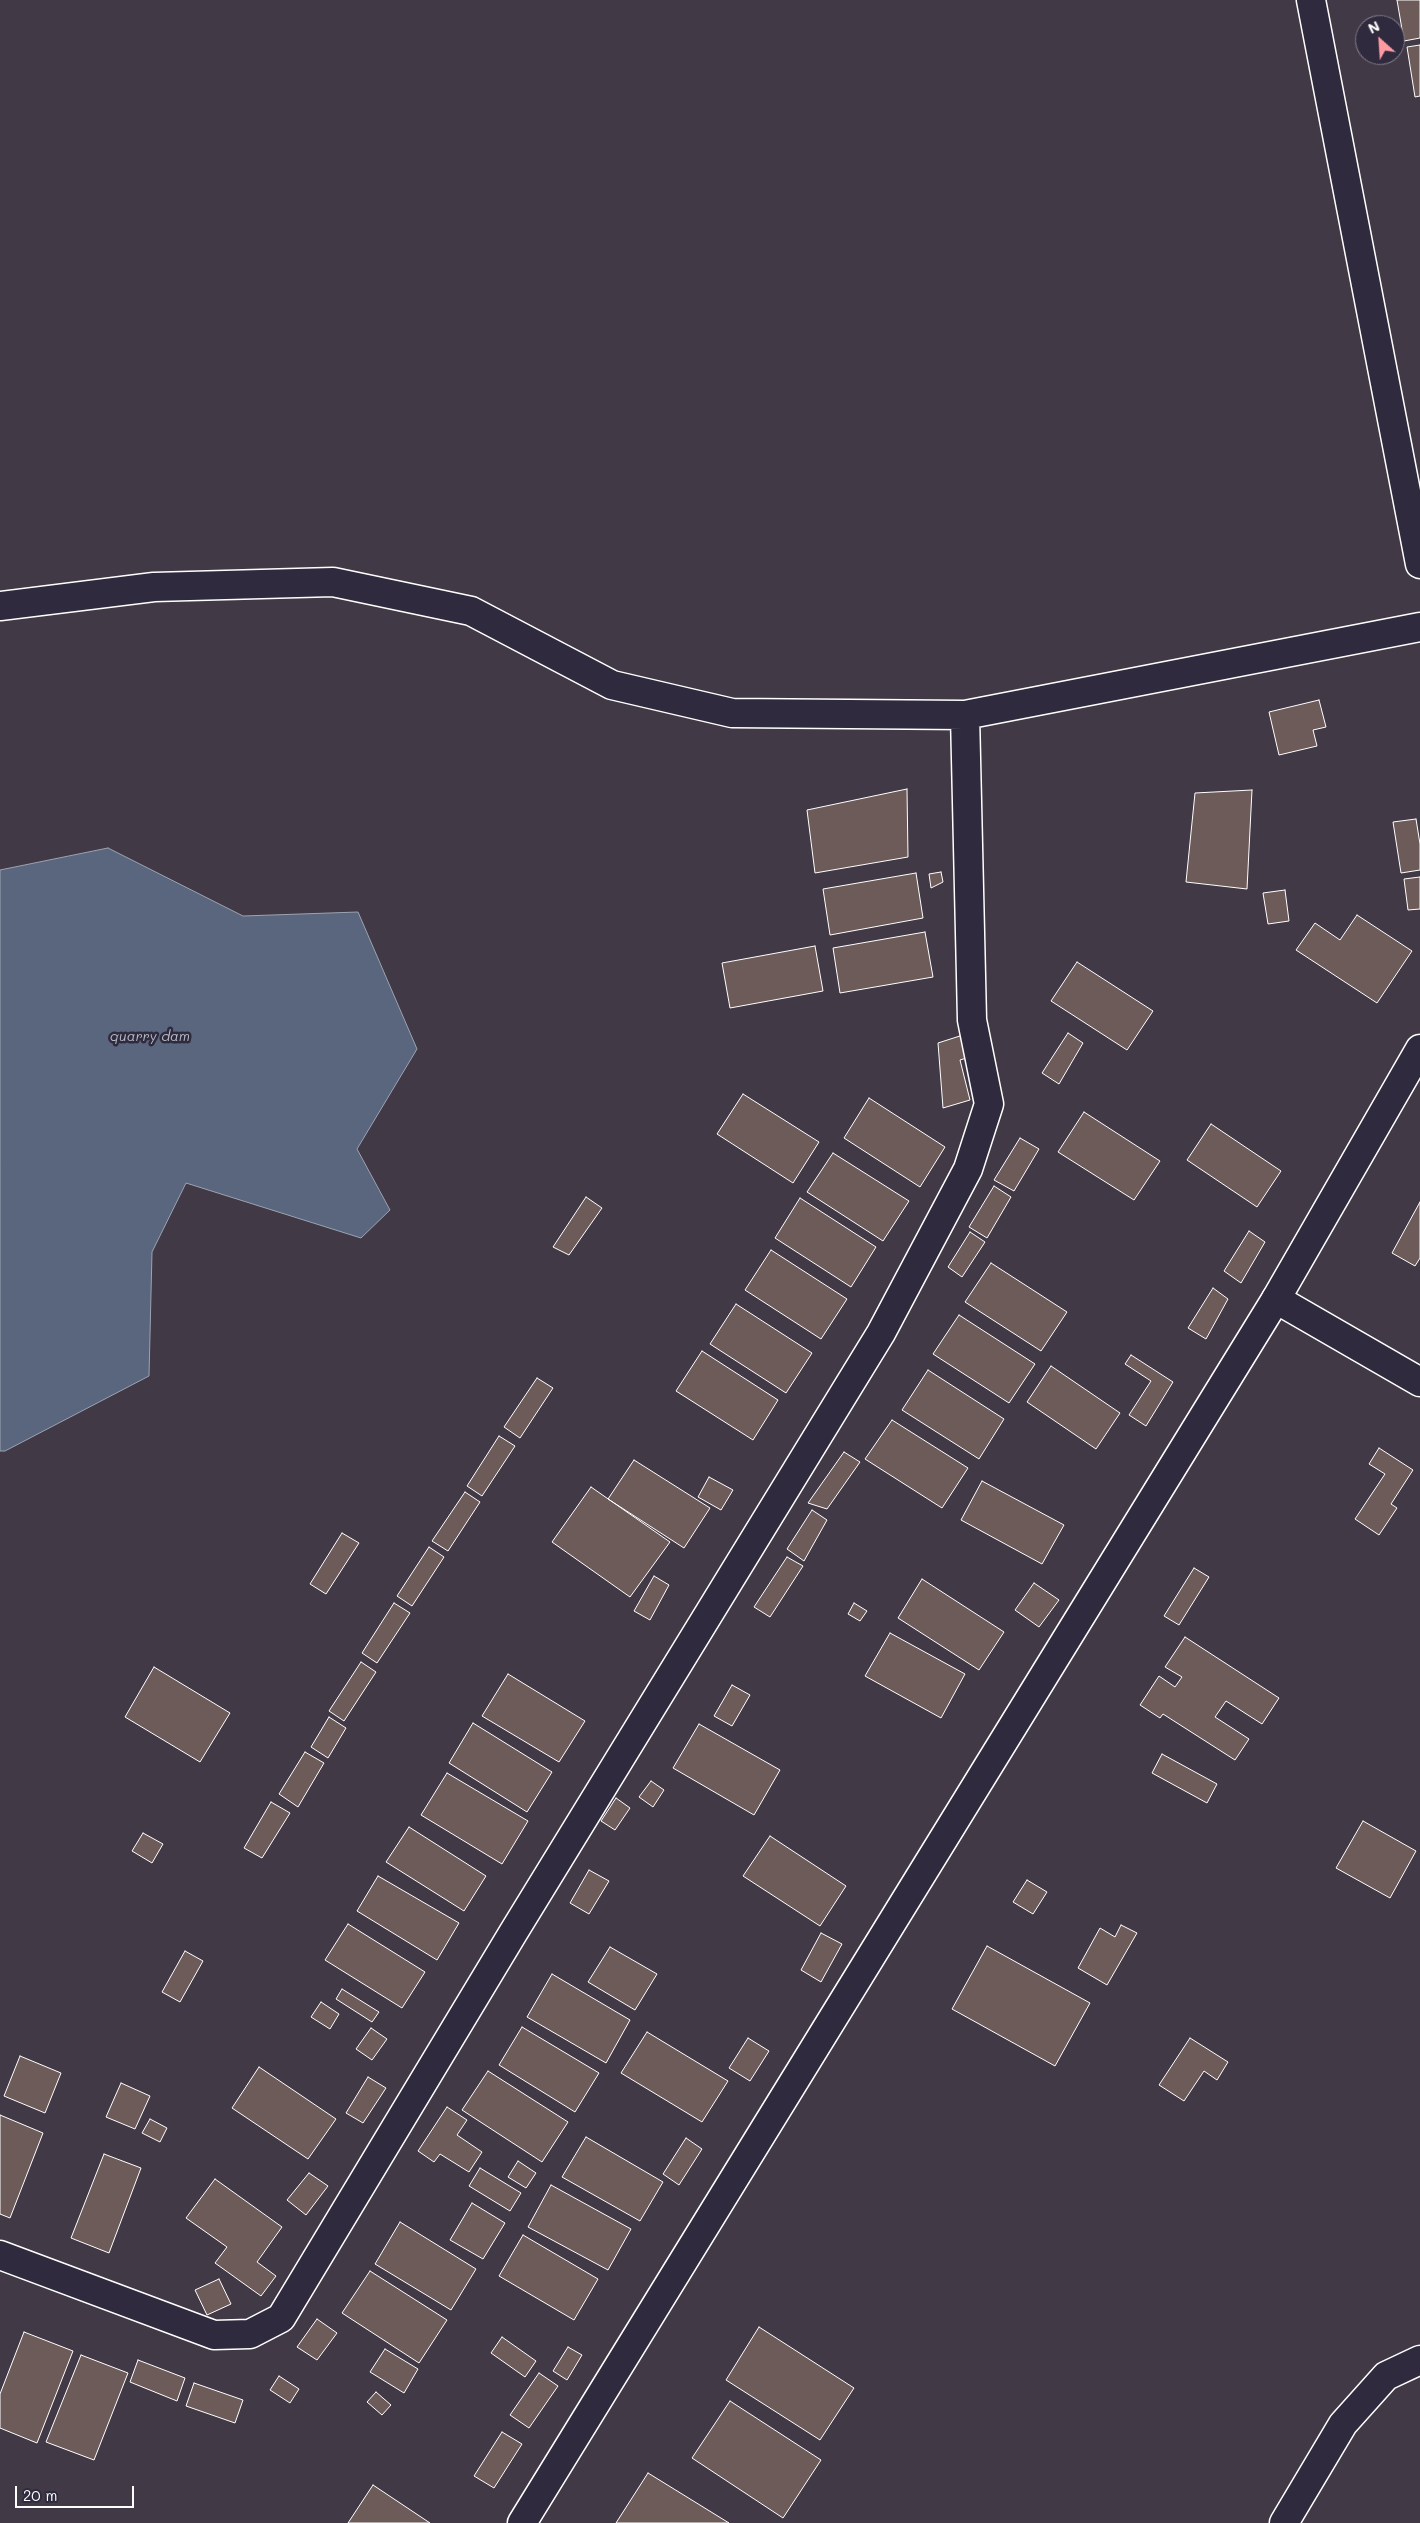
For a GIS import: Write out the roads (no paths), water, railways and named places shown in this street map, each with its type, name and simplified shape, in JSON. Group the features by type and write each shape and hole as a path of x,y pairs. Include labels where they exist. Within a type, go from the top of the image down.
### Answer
{"street":[{"path":"1311,0 1420,564"},
{"path":"0,606 154,587 333,582 471,611 612,685 732,713 965,715 1420,627"},
{"path":"0,2255 214,2335 250,2334 281,2318 518,1924 881,1333 968,1169 989,1104 972,1020 965,715"},
{"path":"522,2523 1276,1299 1420,1049"},
{"path":"1276,1299 1420,1382"},
{"path":"1284,2523 1343,2424 1386,2376 1420,2360"}],"water":[{"name":"quarry dam","path":"108,848 243,916 358,912 417,1049 357,1149 390,1210 361,1238 186,1183 152,1252 149,1376 5,1451 0,1451 0,870"}]}
